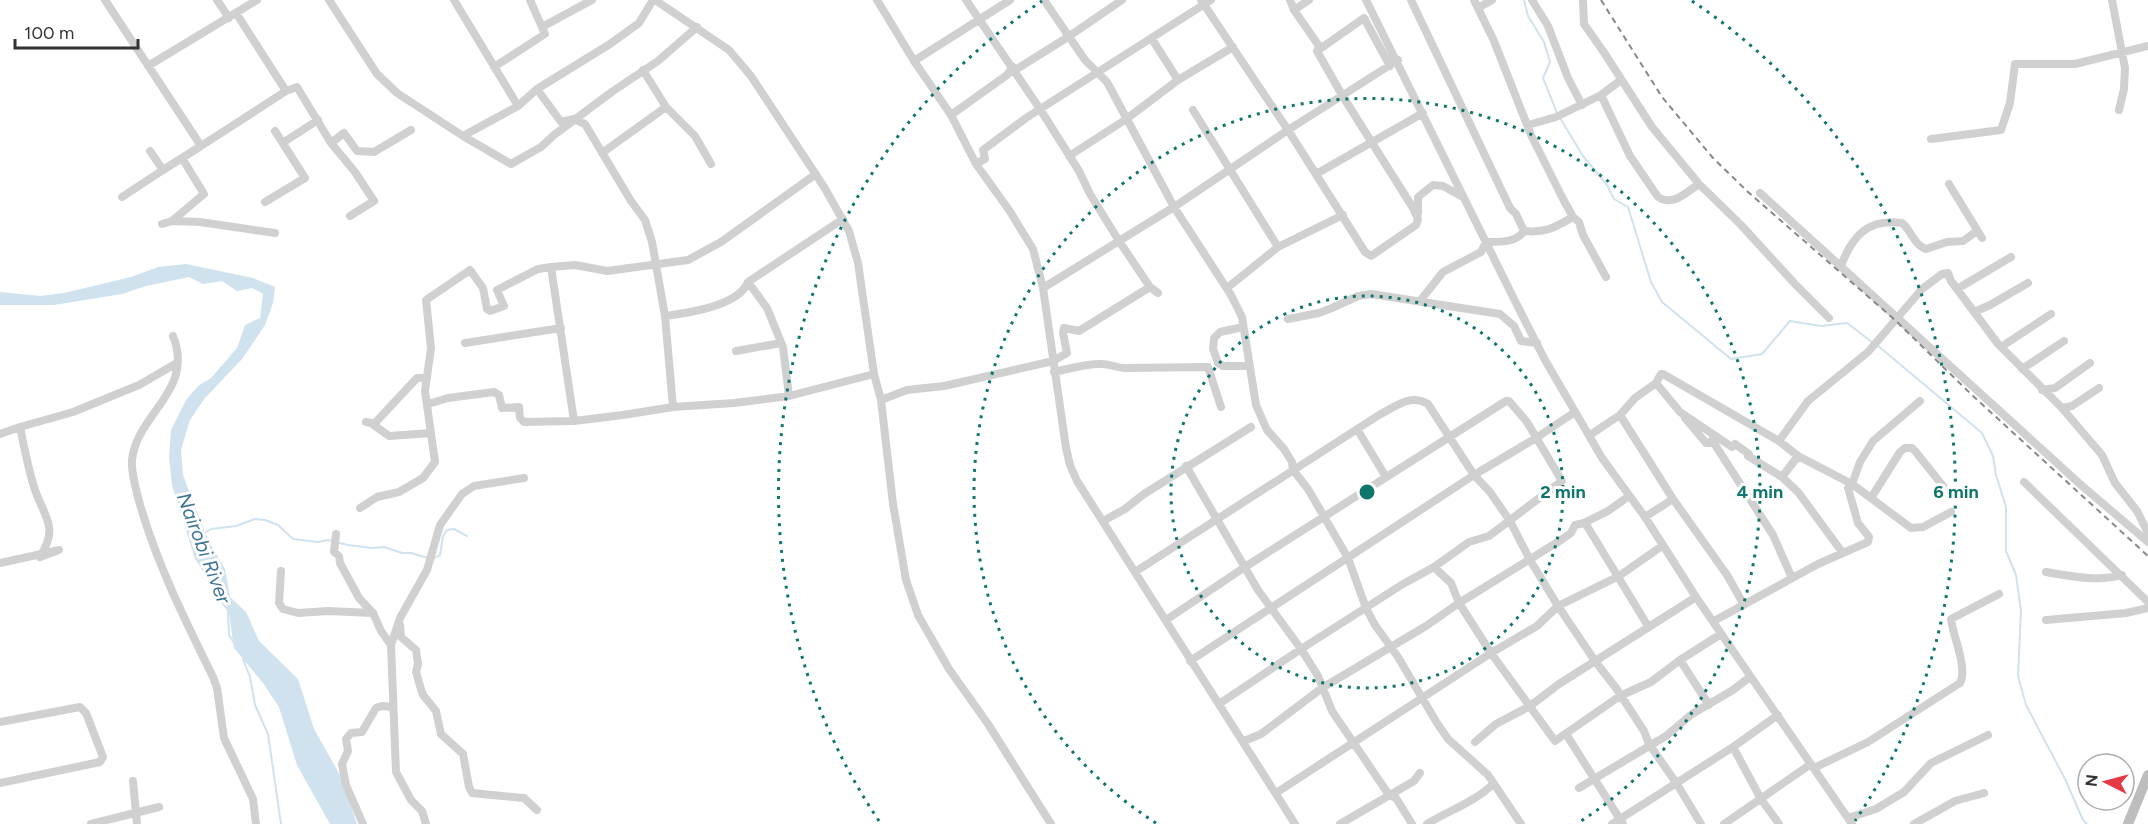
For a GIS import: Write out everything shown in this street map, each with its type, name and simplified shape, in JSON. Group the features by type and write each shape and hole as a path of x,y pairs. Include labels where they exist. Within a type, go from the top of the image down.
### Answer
{"main road":[{"path":"2128,824 2148,775"}],"street":[{"path":"105,0 201,146"},
{"path":"217,0 233,16 286,91"},
{"path":"148,66 258,0"},
{"path":"329,0 377,74 397,93 511,164 541,147 574,119 658,61 697,27"},
{"path":"454,0 518,106"},
{"path":"494,67 545,34 530,0"},
{"path":"542,27 592,0"},
{"path":"463,136 518,106 537,89 610,44 639,22 654,0 729,50 751,76 816,174 849,231 858,263 874,374 881,400 898,544 906,580 918,615 949,669 988,724 1051,824"},
{"path":"877,0 914,61 951,115 976,164 1033,249 1043,288 1070,465 1077,482 1295,824"},
{"path":"966,0 1014,69 1119,241 1150,287 1158,293"},
{"path":"914,61 1010,0"},
{"path":"1044,0 1068,37 1117,99 1125,120 1174,207 1237,306 1260,418 1267,430 1284,449 1292,462 1293,470 1308,489 1348,558 1375,626 1391,646 1448,739 1488,775 1521,824"},
{"path":"951,115 1014,69 1068,37 1122,0"},
{"path":"1290,0 1294,10 1319,46 1317,51 1342,95 1373,142 1418,219"},
{"path":"1294,10 1309,0"},
{"path":"1366,0 1398,60 1537,343 1602,458 1645,517 1696,597 1850,821 1904,792 1931,763 1988,735"},
{"path":"1412,0 1510,208 1516,214 1524,231"},
{"path":"1492,0 1476,4 1494,40 1528,124 1573,217 1579,222 1583,235 1606,277"},
{"path":"1532,0 1548,26 1568,78 1582,105"},
{"path":"1582,0 1584,24 1652,127 1699,184 1742,225 1829,318"},
{"path":"2112,0 2125,68 2124,89 2119,110"},
{"path":"976,164 985,159 983,150 1026,118 1152,39 1205,1 1369,256 1416,225 1418,197 1432,185 1443,186 1464,197"},
{"path":"1317,51 1364,18 1390,66"},
{"path":"1152,39 1178,80"},
{"path":"1931,139 2001,130 2010,103 2014,64 2075,64 2148,46"},
{"path":"1069,156 1125,120 1178,80 1233,47"},
{"path":"1043,288 1174,207 1288,130 1398,60"},
{"path":"643,70 666,107 695,136 711,164"},
{"path":"1528,124 1556,117 1582,105 1601,95 1621,80"},
{"path":"122,197 286,91 297,87 331,143 356,172 374,201 350,216"},
{"path":"537,89 561,122 574,119 585,124 631,201 645,220 652,242 665,316 673,406"},
{"path":"1601,95 1630,156 1658,197 1665,201 1673,201 1699,184"},
{"path":"602,153 666,107"},
{"path":"1192,110 1278,247"},
{"path":"1316,174 1423,113"},
{"path":"284,142 318,120"},
{"path":"331,143 344,133 357,151 374,152 411,130"},
{"path":"265,202 304,178 284,142 275,131"},
{"path":"150,151 163,170"},
{"path":"172,221 204,194 182,158"},
{"path":"360,508 377,497 399,492 423,478 435,462 425,378 429,370 431,348 426,300 470,270 483,288 487,309 490,310 504,306 497,290 538,269 575,265 607,271 688,260 721,242 816,174"},
{"path":"1841,266 1852,241 1870,226 1878,223 1902,223 1919,246 1926,249 1980,235 1949,184"},
{"path":"1760,193 2148,542"},
{"path":"1227,288 1278,247 1343,215"},
{"path":"1524,231 1551,230 1573,217"},
{"path":"665,316 717,306 745,289 748,282 843,219"},
{"path":"162,224 172,221 200,222 275,233"},
{"path":"1486,242 1507,242 1524,231"},
{"path":"1420,300 1443,272 1480,252 1486,242"},
{"path":"1957,289 2011,257"},
{"path":"551,267 574,421"},
{"path":"1779,441 1808,401 1873,345 1922,289 1942,274 1948,273 1957,289 2001,347 2062,408 2102,455 2115,483 2137,511 2148,533"},
{"path":"748,282 767,308 783,347 789,396"},
{"path":"1974,312 2028,283"},
{"path":"881,400 907,390 944,386 1053,361 1067,353 1064,328 1079,331 1150,287"},
{"path":"1288,319 1332,308 1358,296 1387,295 1500,314 1514,326 1521,341 1537,343"},
{"path":"2001,347 2051,314"},
{"path":"1243,327 1220,332 1214,338 1214,349 1218,363 1223,366 1249,366"},
{"path":"465,343 561,328"},
{"path":"173,336 177,363 176,377 140,434 132,460 135,485 144,521 173,593 217,688 224,738 253,799 256,824"},
{"path":"2022,369 2064,341"},
{"path":"736,351 781,343"},
{"path":"0,434 73,412 138,385 177,363"},
{"path":"2042,390 2055,388 2090,363"},
{"path":"1054,372 1096,364 1125,368 1208,367 1221,407"},
{"path":"428,404 448,398 494,392 499,395 502,408 519,407 520,418 524,422 574,421 623,416 673,406 734,403 789,396 874,374"},
{"path":"1590,435 1620,414 1635,398 1656,383 1661,374 1666,375 1779,441 1798,456 1852,483 1911,528 1923,527 1951,512"},
{"path":"425,378 417,378 370,423 389,436 431,433"},
{"path":"1656,383 1680,412 1714,438 1732,447 1735,444 1758,464 1782,477 1804,498 1842,552"},
{"path":"2062,408 2072,406 2099,388"},
{"path":"1135,572 1357,429 1405,401 1418,400 1428,404 1451,436 1474,475 1490,492 1510,521 1558,606 1616,688 1701,824"},
{"path":"1714,621 1792,578 1869,540 1858,523 1847,489 1873,441 1920,400"},
{"path":"1166,620 1245,567 1509,401 1527,422 1553,463 1562,481 1510,521 1489,536 1468,542 1434,567 1301,649 1219,704"},
{"path":"1190,661 1474,475 1575,412"},
{"path":"1620,414 1673,499 1711,550 1744,605"},
{"path":"0,563 30,557 39,555 49,552 59,550 40,557 45,550 49,544 49,525 34,489 20,427"},
{"path":"1102,521 1125,509 1144,494 1178,474 1186,466 1251,427"},
{"path":"1357,429 1386,477"},
{"path":"1714,438 1773,535 1792,578"},
{"path":"1871,498 1900,452 1905,448 1912,448 1916,451 1943,486"},
{"path":"1782,477 1798,456"},
{"path":"1186,466 1245,567 1318,676 1332,711 1389,795 1396,798 1412,824"},
{"path":"426,824 422,811 411,800 396,772 391,645 400,618 427,570 440,525 462,494 474,486 524,478"},
{"path":"2024,482 2148,602"},
{"path":"1244,741 1261,734 1323,688 1530,560 1571,533 1575,525 1608,511 1629,496"},
{"path":"1645,517 1673,499"},
{"path":"1584,523 1648,626"},
{"path":"335,539 334,552 339,556 340,563 359,598 374,613 381,632 391,645"},
{"path":"1276,793 1491,653 1537,626 1558,606 1619,576 1662,546"},
{"path":"1434,567 1451,583 1459,603 1491,653 1555,741 1620,696 1651,682 1721,634"},
{"path":"281,571 279,603 283,609 298,613 328,611 374,613"},
{"path":"2046,572 2098,578 2122,575"},
{"path":"1724,824 1812,766 1868,742 1960,683 1964,677 1962,663 1950,619 1998,594"},
{"path":"1475,742 1496,724 1530,706 1559,684 1696,597"},
{"path":"2046,620 2126,613 2148,608"},
{"path":"400,618 401,637 416,650 418,664 416,672 423,695 436,711 441,734 463,754 472,793 524,798 537,810"},
{"path":"1680,660 1709,705"},
{"path":"1579,788 1666,735 1692,714 1750,677"},
{"path":"0,722 80,707 86,713 103,758 100,762 0,783"},
{"path":"363,824 346,785 342,764 348,751 346,739 351,734 362,732 376,708 392,707"},
{"path":"1612,824 1622,821 1778,715"},
{"path":"1566,734 1622,821"},
{"path":"1733,747 1761,799 1779,824"},
{"path":"1340,824 1414,781 1420,773"},
{"path":"133,781 137,824"},
{"path":"1427,824 1472,800 1492,785"},
{"path":"1914,824 1955,801 1984,793"},
{"path":"91,824 159,807"}],"water":[{"name":"Nairobi River","path":"186,264 253,278 275,287 273,303 265,325 242,359 205,398 190,420 181,450 183,475 208,540 225,569 230,597 246,612 259,641 298,679 314,729 341,777 357,824 330,824 297,765 279,707 263,683 234,648 229,613 195,559 172,485 169,457 171,430 186,400 198,386 211,378 237,348 245,325 260,318 263,294 252,288 237,291 222,281 203,284 189,277 146,286 122,294 54,305 0,305 0,292 40,296 64,293 131,277 158,267"}],"waterway":[{"path":"1524,0 1528,16 1544,42 1550,62 1543,78 1557,113"},
{"path":"1560,118 1583,156 1607,185 1614,199 1628,207 1651,282 1662,302 1731,359 1762,354 1790,321 1821,326 1847,323 1872,342"},
{"path":"1877,345 1982,433 1993,456 2006,507 2006,551 2016,575 2021,611 2018,676 2026,705 2087,824"},
{"name":"Nairobi River","path":"204,533 211,529 236,526 255,519 265,520 278,525 293,539 318,542 328,540 348,545 384,547 428,558"},
{"path":"433,559 440,555 443,536 447,530 454,529 467,536"},
{"name":"Nairobi River","path":"228,612 229,635 234,643"},
{"path":"243,659 250,677 255,705 268,734 281,824"}],"railway":[{"path":"1601,0 1662,97 1713,158 1748,192 1895,320 1973,396 2148,556"}]}
